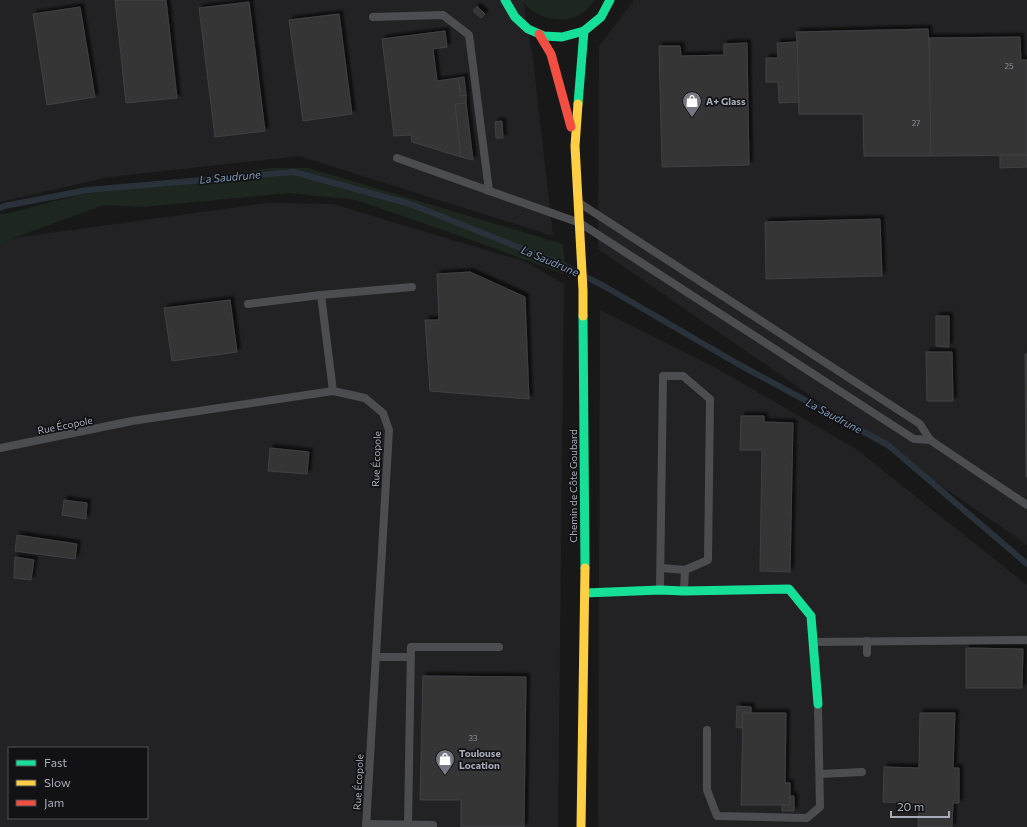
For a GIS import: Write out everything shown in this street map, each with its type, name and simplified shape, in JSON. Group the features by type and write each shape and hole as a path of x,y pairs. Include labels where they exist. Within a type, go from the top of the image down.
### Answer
{"main road":[{"path":"505,0 515,17 528,29 544,36 562,37 584,31 601,17 610,0"},
{"name":"Chemin de Côte Goubard","path":"581,827 585,593 583,290 576,146 584,31"},
{"name":"Chemin de Côte Goubard","path":"539,34 551,54 576,146"},
{"path":"585,593 660,590 789,589 811,616 818,704"}],"lane":[{"path":"373,17 443,15 469,35 489,191"},
{"path":"397,158 580,223 914,439 930,440"},
{"path":"579,203 920,424 930,440 1027,505"},
{"path":"248,304 321,295 412,287"},
{"path":"321,295 333,391"},
{"path":"660,590 663,376 683,376 710,398 708,560 686,570 661,568"},
{"name":"Rue Écopole","path":"0,448 132,422 333,391 365,398 383,413 389,430 366,826"},
{"path":"684,591 686,570"},
{"path":"814,642 1027,640"},
{"path":"867,642 867,653"},
{"path":"408,825 410,647 499,647"},
{"path":"376,657 410,657"},
{"path":"707,730 707,790 717,816 807,818 820,807 818,704"},
{"path":"820,774 862,772"},
{"path":"366,826 433,825 433,827"}],"shaded area":[{"path":"0,0 523,0 533,59 553,236 299,156 109,177 0,202"},
{"path":"522,0 595,0 580,14 560,20 539,15 530,9"},
{"path":"633,0 1027,0 1027,545 598,249 599,46"},
{"path":"271,168 308,168 563,244 566,275 480,243 356,200 289,193 143,207 104,205 0,244 0,214 78,195"},
{"path":"267,203 333,204 526,262 564,284 558,827 0,827 0,240"},
{"path":"600,310 716,368 856,449 1027,585 1027,827 598,827"}],"building":[{"path":"115,0 166,0 177,98 126,103"},
{"path":"249,2 265,131 215,137 199,8"},
{"path":"477,6 485,14 481,18 473,11"},
{"path":"80,7 95,97 47,105 33,14"},
{"path":"339,14 352,114 303,121 289,20"},
{"path":"928,29 930,62 931,156 864,156 863,114 799,114 796,32"},
{"path":"445,31 447,47 433,49 437,81 458,78 461,96 466,95 466,103 455,104 461,157 412,142 411,135 394,136 382,39"},
{"path":"1020,37 1021,60 1027,60 1027,155 931,156 929,38"},
{"path":"797,42 799,102 779,103 778,82 766,82 766,58 778,58 777,43"},
{"path":"747,43 749,165 662,167 659,46 680,46 681,56 724,55 724,44"},
{"path":"464,77 466,95 461,96 458,78"},
{"path":"466,103 473,160 461,157 455,104"},
{"path":"502,121 503,138 496,138 495,122"},
{"path":"1000,155 1027,155 1027,167 1000,168"},
{"path":"880,219 882,276 766,279 765,222"},
{"path":"470,272 525,297 529,399 430,391 425,320 439,320 437,274"},
{"path":"230,300 237,352 172,361 164,308"},
{"path":"936,316 949,316 949,347 936,346"},
{"path":"926,352 952,352 953,401 927,401"},
{"path":"1025,354 1027,354 1027,477 1026,477"},
{"path":"741,416 764,416 764,422 793,423 790,572 760,571 762,450 740,450"},
{"path":"270,448 309,452 307,474 268,471"},
{"path":"64,500 87,503 86,519 62,515"},
{"path":"17,535 77,544 75,559 15,551"},
{"path":"15,557 34,560 31,580 14,578"},
{"path":"966,648 1023,649 1022,688 966,688"},
{"path":"423,676 526,677 524,827 461,827 461,800 420,800"},
{"path":"737,706 751,707 751,713 743,713 742,728 736,727"},
{"path":"743,713 786,713 785,783 790,783 790,805 741,805"},
{"path":"920,713 955,713 953,768 959,768 959,803 953,803 952,827 918,827 919,803 883,802 884,767 919,768"},
{"path":"790,796 794,796 794,811 782,811 782,805 790,805"}],"waterway":[{"name":"La Saudrune","path":"0,208 88,190 294,172 410,204 563,265 578,273"},
{"name":"La Saudrune","path":"586,277 738,364 888,445 1027,564"}],"traffic: fast":[{"path":"505,0 515,17 528,29 544,36 562,37 584,31 601,17 610,0"},
{"path":"578,104 584,31"},
{"path":"583,316 585,568"},
{"path":"585,593 660,590 789,589 811,616 818,704"}],"traffic: slow":[{"path":"578,104 575,146 583,290 583,316"},
{"path":"581,827 585,568"}],"traffic: jam":[{"path":"539,34 551,54 571,127"}],"place":[{"name":"A+ Glass","path":"692,118"},
{"name":"Toulouse Location","path":"445,776"}]}
